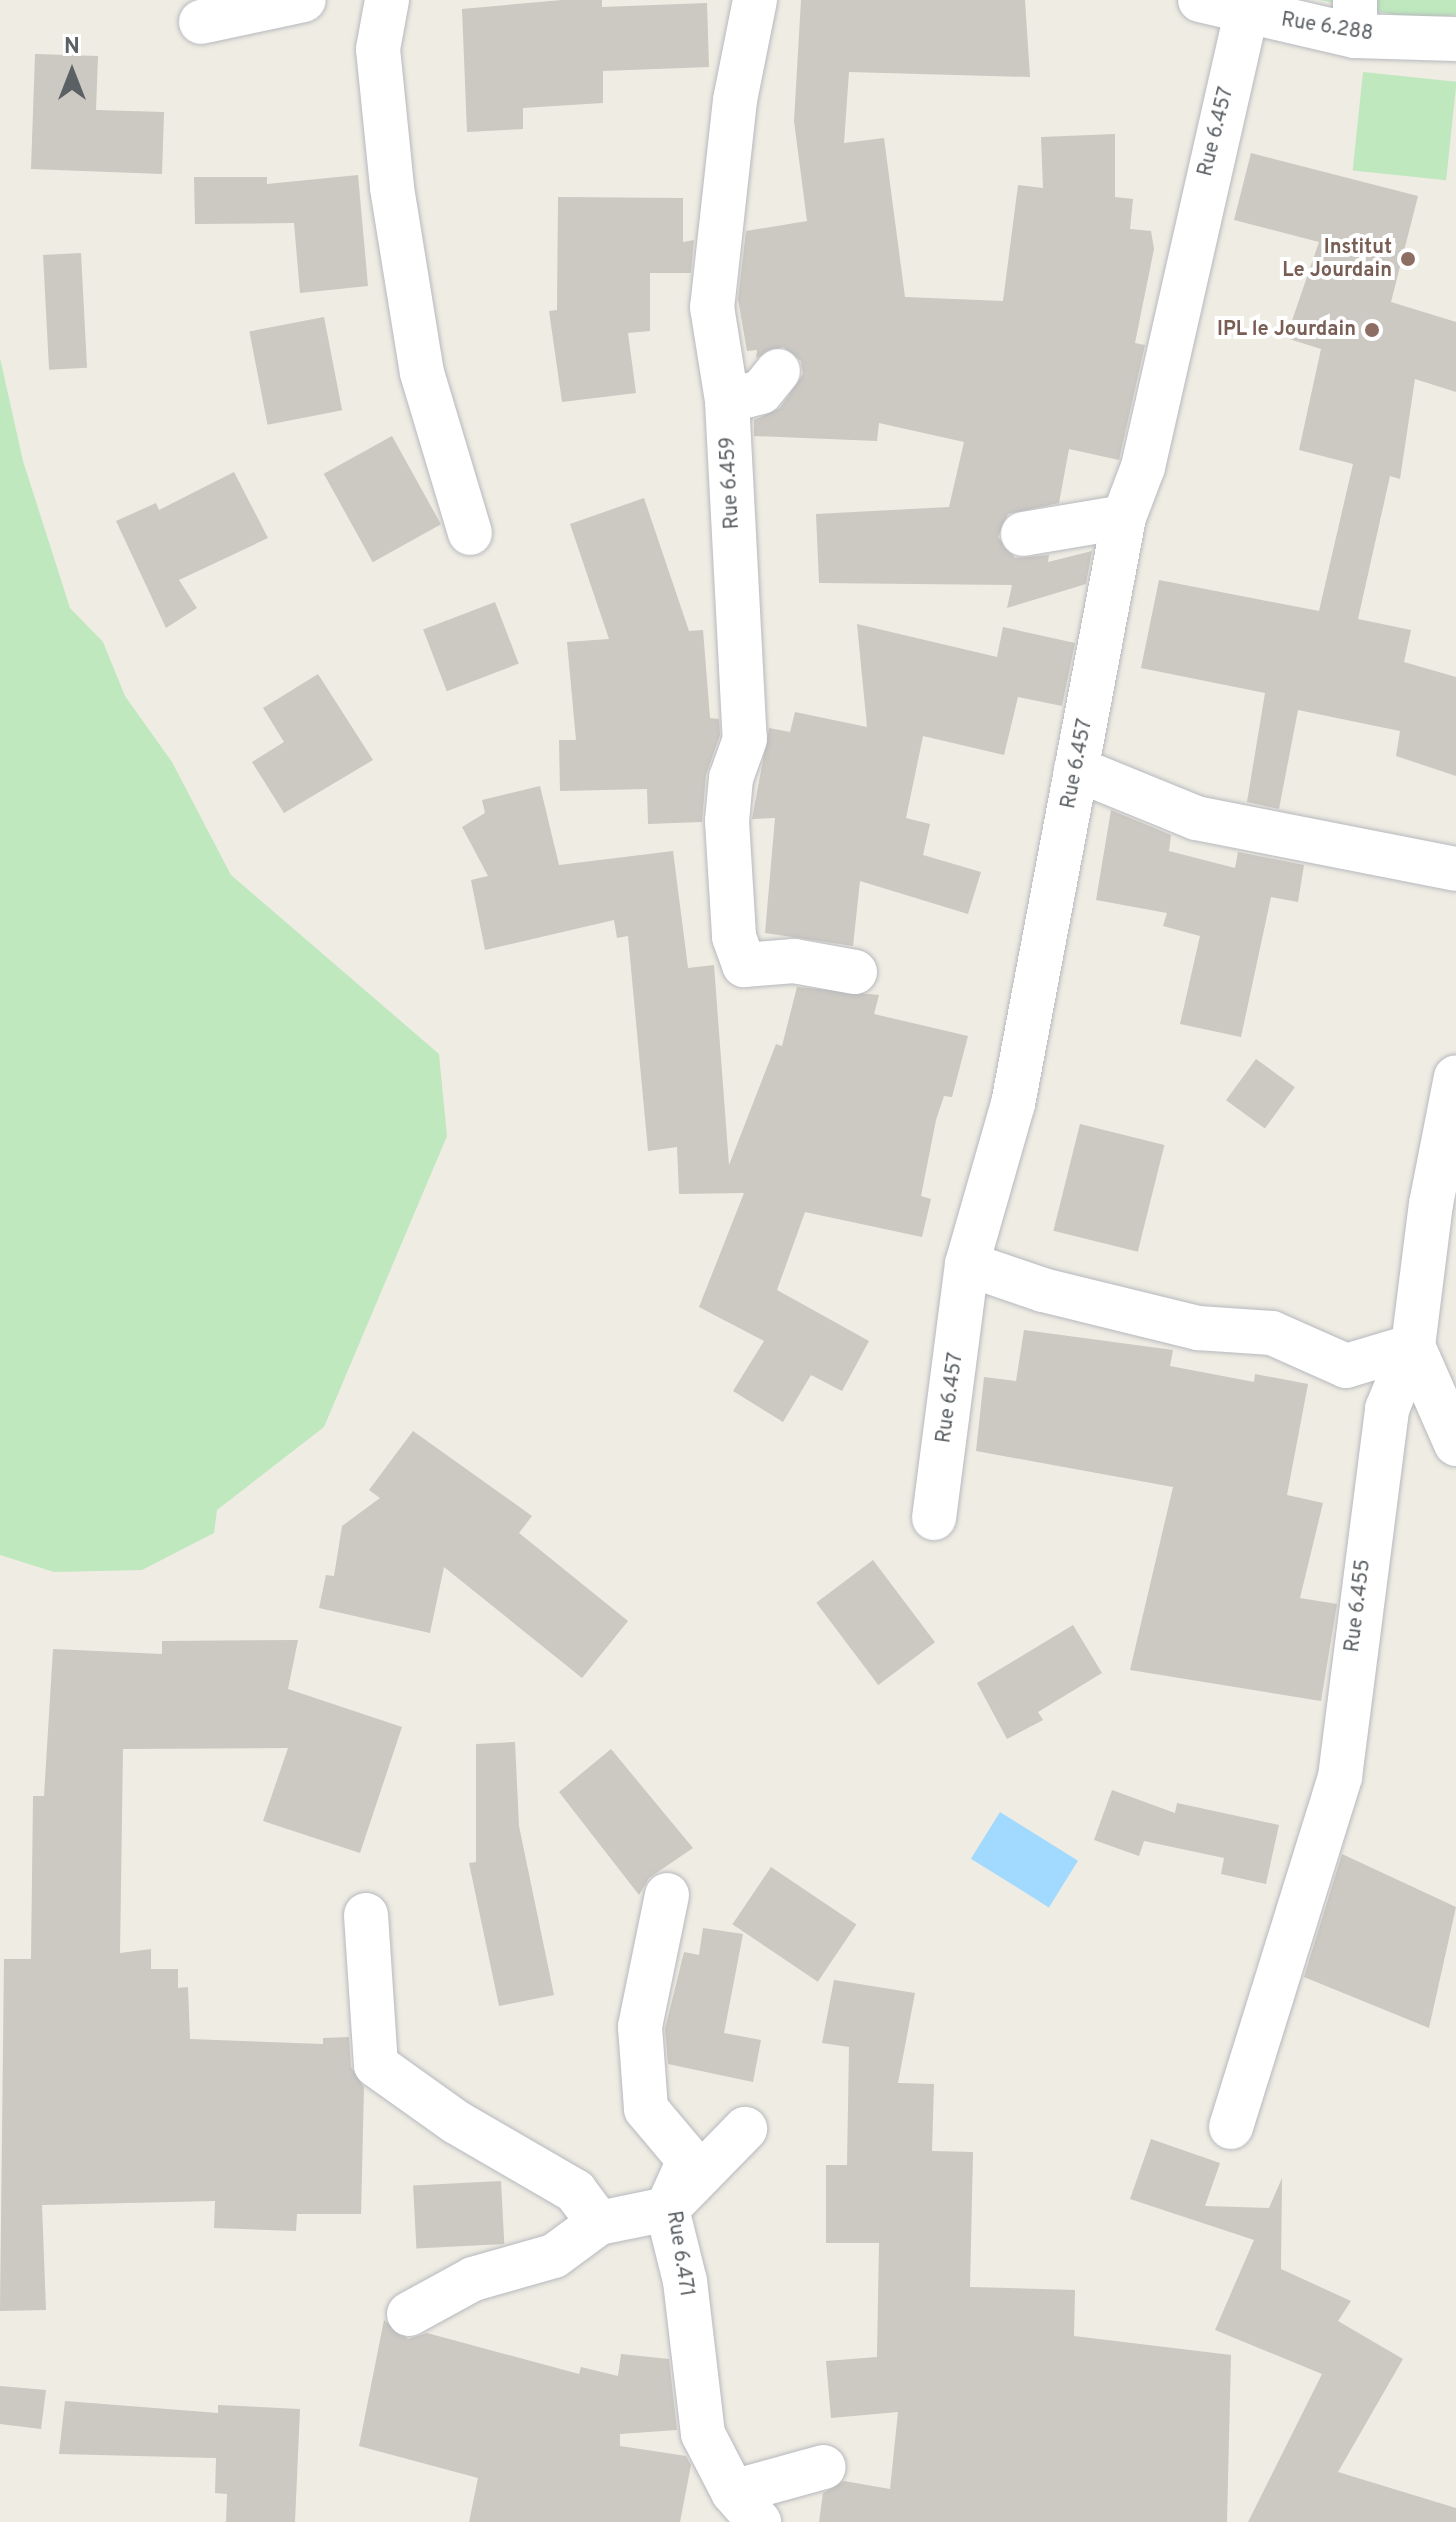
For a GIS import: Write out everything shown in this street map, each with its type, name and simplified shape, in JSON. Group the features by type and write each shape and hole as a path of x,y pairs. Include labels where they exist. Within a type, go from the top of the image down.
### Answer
{"street":[{"path":"201,22 304,0"},
{"path":"387,0 378,49 392,188 422,373 470,533"},
{"name":"Rue 6.459","path":"755,0 714,273 712,307 727,401 745,739 731,778 727,821 734,937 744,965 794,961 855,972"},
{"name":"Rue 6.288","path":"1200,0 1246,14 1355,18 1456,39"},
{"name":"Rue 6.457","path":"934,1518 967,1264 1013,1104 1124,517 1143,467 1246,14"},
{"path":"727,401 761,392 778,371"},
{"path":"1023,534 1124,517"},
{"path":"1076,769 1196,818 1456,869"},
{"name":"Rue 6.455","path":"1231,2127 1340,1777 1387,1409 1413,1346 1456,1077"},
{"path":"967,1264 1043,1290 1198,1328 1272,1333 1346,1366 1413,1346 1456,1444"},
{"name":"Rue 6.471","path":"667,1895 640,2027 640,2062 646,2109 689,2160 667,2209 685,2281 703,2434 746,2507"},
{"path":"366,1915 376,2065 456,2122 575,2191 599,2223"},
{"path":"409,2314 473,2279 554,2256 599,2223 667,2209 745,2129"},
{"path":"746,2507 824,2467"}],"green space":[{"path":"1320,0 1456,0 1456,15 1416,19"},
{"path":"1363,72 1456,82 1446,180 1353,170"},
{"path":"0,358 23,461 70,608 103,642 125,696 172,762 231,875 439,1054 447,1136 324,1427 217,1510 214,1533 142,1570 54,1572 0,1555"}],"water":[{"path":"1000,1812 1078,1861 1049,1907 971,1859"}],"building":[{"path":"562,0 602,0 602,7 707,3 709,67 603,71 603,103 523,108 523,129 467,132 462,9"},
{"path":"801,0 1025,0 1030,77 849,72 844,143 884,138 905,297 1003,301 1018,185 1043,188 1041,137 1115,134 1115,197 1133,199 1130,229 1151,231 1154,249 1135,343 1145,345 1119,460 1069,449 1059,503 1008,514 998,537 1015,558 1049,555 1048,562 1092,551 1086,584 1007,608 1012,585 819,583 816,514 949,507 964,442 879,423 877,441 754,436 754,420 780,408 803,374 801,361 783,347 756,358 757,350 747,351 738,299 746,231 807,221 794,121"},
{"path":"35,54 98,56 96,110 164,112 162,174 31,169"},
{"path":"1251,153 1418,196 1391,302 1456,322 1456,392 1415,379 1400,479 1390,476 1358,619 1411,630 1404,662 1456,677 1456,776 1396,756 1400,731 1298,710 1279,809 1247,802 1265,693 1141,668 1159,580 1319,611 1353,464 1299,450 1321,349 1286,338 1319,242 1234,220"},
{"path":"358,175 368,286 300,293 294,223 195,224 194,177 267,177 267,184"},
{"path":"558,197 683,198 683,242 694,240 691,273 650,273 650,331 628,333 636,393 562,402 549,311 557,310"},
{"path":"81,253 87,368 49,370 43,255"},
{"path":"324,317 342,410 268,425 249,332"},
{"path":"392,436 441,524 373,562 324,474"},
{"path":"234,472 268,538 179,580 197,608 166,628 116,521 156,503 159,510"},
{"path":"644,498 689,631 703,630 710,718 719,719 720,735 706,775 702,822 648,824 647,789 560,791 559,740 576,740 567,642 609,639 570,524"},
{"path":"495,602 519,664 447,691 423,630"},
{"path":"857,624 997,657 1003,627 1075,643 1062,706 1018,697 1004,755 923,736 906,818 930,824 923,855 981,872 968,914 860,881 853,946 765,933 775,818 752,819 769,728 790,732 795,712 867,727"},
{"path":"318,674 373,760 284,813 252,762 284,742 263,708"},
{"path":"540,786 559,865 673,851 688,968 714,965 729,1165 776,1044 782,1046 797,987 879,995 874,1014 968,1036 952,1097 944,1096 936,1120 921,1196 931,1199 922,1237 805,1212 777,1290 869,1341 842,1391 811,1375 783,1422 733,1391 764,1341 699,1307 744,1193 679,1194 677,1147 648,1151 628,936 617,938 614,920 485,950 471,880 488,876 462,827 485,813 482,800"},
{"path":"1111,810 1171,835 1169,851 1235,868 1238,852 1304,865 1298,902 1271,897 1241,1037 1180,1024 1200,936 1163,926 1167,913 1096,900"},
{"path":"1256,1059 1295,1087 1265,1128 1226,1100"},
{"path":"1080,1124 1164,1145 1138,1252 1053,1231"},
{"path":"1024,1330 1173,1350 1170,1366 1254,1382 1255,1374 1308,1384 1287,1495 1323,1503 1300,1598 1337,1604 1321,1701 1130,1670 1173,1487 976,1451 984,1377 1016,1381"},
{"path":"413,1431 532,1516 519,1533 628,1621 582,1678 444,1567 430,1633 319,1608 326,1575 334,1576 342,1526 380,1498 369,1490"},
{"path":"873,1560 935,1642 878,1685 816,1603"},
{"path":"1073,1625 1102,1673 1038,1712 1043,1720 1007,1739 977,1683"},
{"path":"298,1640 288,1689 402,1727 360,1853 263,1821 288,1748 123,1749 120,1953 151,1949 151,1969 178,1969 178,1988 188,1987 190,2039 323,2044 323,2038 349,2037 351,2067 364,2087 361,2214 297,2214 296,2231 214,2228 215,2201 42,2205 46,2310 0,2311 4,1959 31,1959 33,1796 44,1796 53,1649 162,1654 162,1641"},
{"path":"515,1742 519,1826 554,1995 499,2006 469,1863 476,1862 476,1744"},
{"path":"611,1749 693,1848 649,1878 639,1895 559,1792"},
{"path":"1112,1790 1175,1813 1177,1803 1279,1825 1266,1884 1221,1874 1224,1858 1144,1841 1139,1856 1094,1840"},
{"path":"1342,1854 1456,1907 1429,2028 1304,1977"},
{"path":"771,1867 856,1925 818,1982 732,1924"},
{"path":"703,1928 743,1934 724,2033 761,2040 753,2082 668,2064 665,2029 684,1952 699,1955"},
{"path":"834,1980 915,1993 898,2083 934,2084 932,2151 973,2152 970,2287 1075,2290 1074,2336 1231,2355 1227,2522 819,2522 823,2493 844,2481 890,2489 898,2412 831,2418 826,2361 877,2357 879,2243 826,2243 826,2165 847,2165 849,2047 822,2043"},
{"path":"1151,2139 1220,2163 1205,2206 1269,2208 1282,2178 1281,2269 1351,2301 1338,2321 1403,2359 1338,2472 1456,2508 1456,2522 1248,2522 1322,2374 1215,2330 1254,2240 1130,2199"},
{"path":"501,2181 504,2244 416,2249 413,2186"},
{"path":"384,2320 408,2339 427,2333 579,2374 581,2367 618,2376 621,2354 669,2359 677,2430 620,2434 620,2446 686,2456 691,2465 680,2522 469,2522 478,2478 359,2446"},
{"path":"0,2386 46,2390 41,2429 0,2424"},
{"path":"65,2401 218,2413 218,2405 300,2409 295,2522 226,2522 227,2494 215,2493 216,2458 59,2454"}],"place":[{"name":"Institut Le Jourdain","path":"1408,259"},
{"name":"IPL le Jourdain","path":"1372,330"}]}
